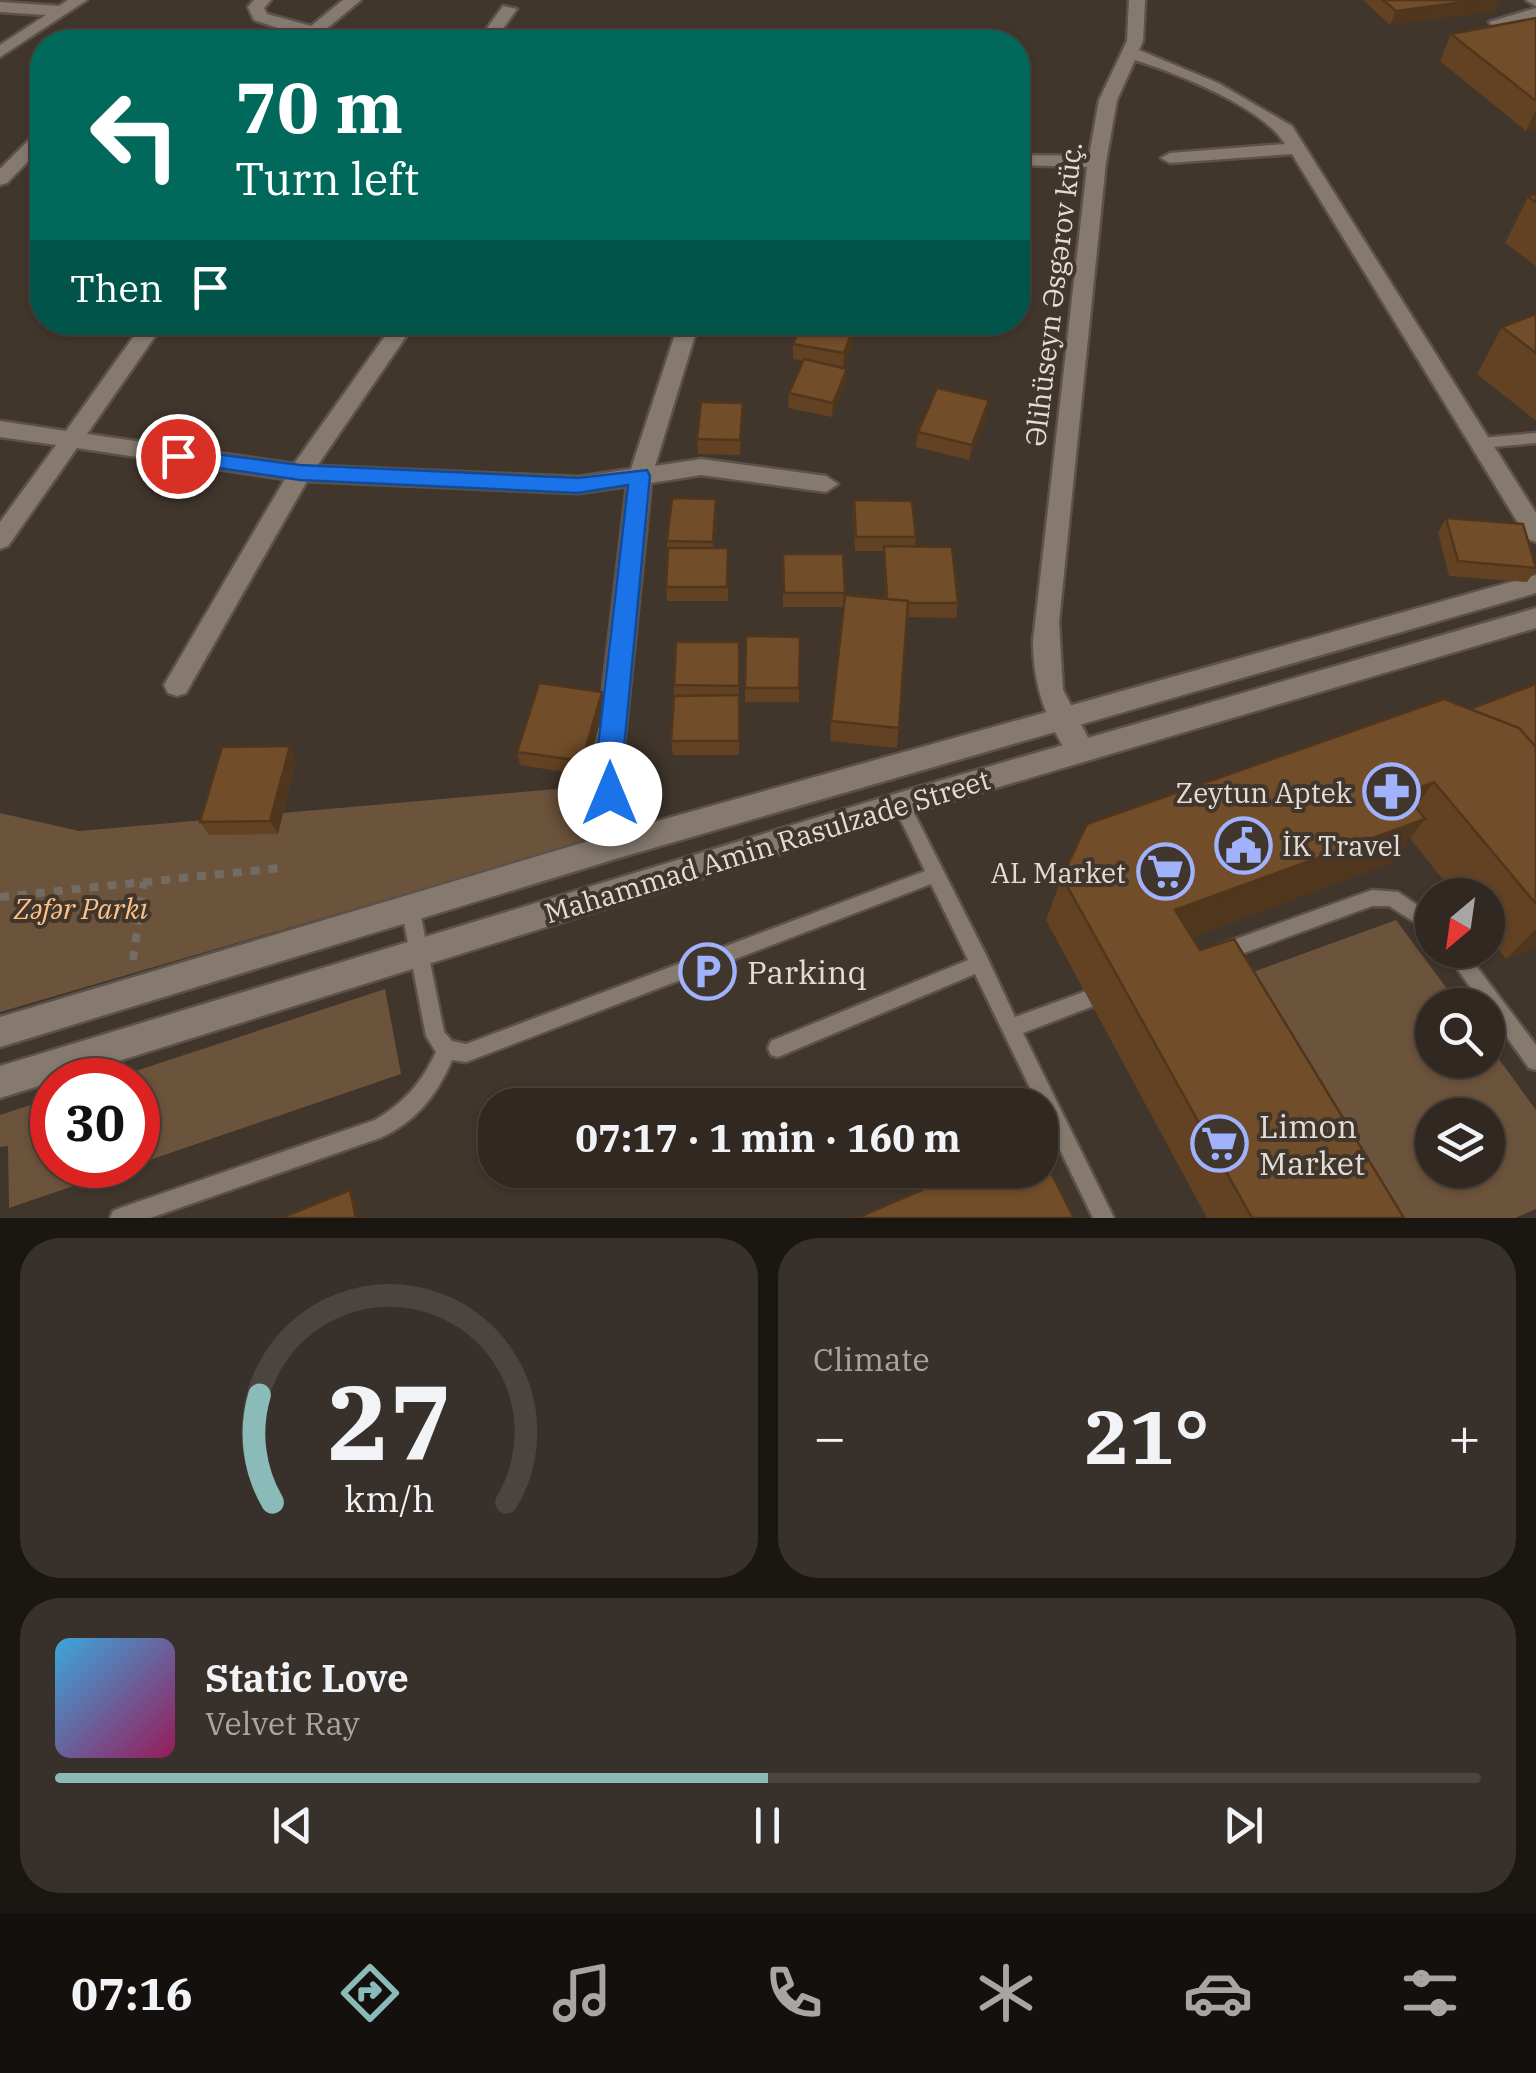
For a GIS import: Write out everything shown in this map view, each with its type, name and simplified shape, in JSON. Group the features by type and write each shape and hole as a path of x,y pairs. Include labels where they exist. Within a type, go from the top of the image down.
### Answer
{"street":[{"path":"33,30 80,0"},
{"path":"263,0 256,8 260,17 298,30"},
{"path":"315,30 353,0"},
{"name":"Əlihüseyn Əsgərov küç.","path":"1058,720 1044,662 1046,622 1096,162 1108,100 1131,52 1137,0"},
{"path":"0,8 60,12"},
{"path":"494,30 509,9"},
{"path":"1515,39 1497,22 1536,13"},
{"path":"0,52 30,32"},
{"path":"1131,52 1165,64 1260,111 1286,130 1536,532"},
{"path":"1170,158 1298,148"},
{"path":"0,179 30,149"},
{"path":"1030,160 1096,162"},
{"path":"0,540 75,440 146,335"},
{"path":"177,685 300,472 397,335"},
{"path":"622,844 608,764 640,476 685,335"},
{"path":"0,429 300,472 578,486 700,467 826,484"},
{"name":"Mahammad Amin Rasulzade Street","path":"0,1032 622,844 1536,584"},
{"name":"Mahammad Amin Rasulzade Street","path":"0,1082 902,804 1536,618"},
{"path":"1058,720 1081,752"}],"lane":[{"path":"1481,443 1536,438"},
{"path":"902,804 1104,1218"},
{"path":"410,906 435,1036 447,1050 466,1053 937,874"},
{"path":"1220,973 1210,956 1372,898 1392,898 1415,914"},
{"path":"778,1048 981,964"},
{"path":"1466,968 1532,1050"},
{"path":"1012,1027 1089,999"},
{"path":"120,1218 380,1128 410,1112 434,1082 447,1050"}],"path":[{"path":"0,897 280,868"},
{"path":"128,994 144,882"}],"green space":[{"name":"Zəfər Parkı","path":"578,787 583,842 0,1012 0,813 79,831"},
{"path":"1396,920 1415,946 1415,968 1432,968 1446,988 1415,988 1415,1078 1505,1078 1505,1067 1536,1110 1536,1209 1515,1218 1401,1218 1250,973"},
{"path":"385,989 401,1074 160,1156 160,1063"},
{"path":"30,1105 30,1188 68,1188 9,1208 8,1146 0,1147 0,1115"}],"building":[{"path":"1383,0 1479,0 1396,11"},
{"path":"1536,18 1536,101 1451,34"},
{"path":"1536,314 1536,353 1502,327"},
{"path":"797,335 851,335 844,353 793,344"},
{"path":"804,359 847,369 833,403 789,393"},
{"path":"937,388 989,400 972,445 918,432"},
{"path":"701,402 743,403 740,440 697,439"},
{"path":"672,498 716,499 713,542 667,541"},
{"path":"854,500 912,501 916,537 856,537"},
{"path":"1446,518 1523,524 1536,568 1458,561"},
{"path":"884,546 952,547 958,603 887,599"},
{"path":"668,548 728,548 727,587 666,587"},
{"path":"783,554 843,554 845,593 784,593"},
{"path":"845,595 908,601 899,728 831,721"},
{"path":"746,636 800,637 799,688 745,688"},
{"path":"676,642 739,642 739,686 674,685"},
{"path":"539,683 602,692 582,761 517,752"},
{"path":"1536,684 1536,747 1519,728 1470,709"},
{"path":"739,695 739,741 671,741 674,696"},
{"path":"1444,699 1519,728 1536,747 1536,904 1434,782 1405,793 1425,819 1175,910 1200,950 1234,939 1404,1218 1252,1218 1062,877 1087,824"},
{"path":"290,746 270,821 200,822 222,747"},
{"path":"1058,1186 1074,1218 857,1218 926,1188"},
{"path":"350,1190 356,1218 281,1218"}],"place":[{"name":"Zeytun Aptek","path":"1391,792"},
{"name":"İK Travel","path":"1243,845"},
{"name":"AL Market","path":"1165,872"},
{"name":"Parkinq","path":"708,972"},
{"name":"Limon Market","path":"1220,1144"}],"route":[{"path":"178,456 300,472 578,486 640,476 608,764 610,794"}]}
